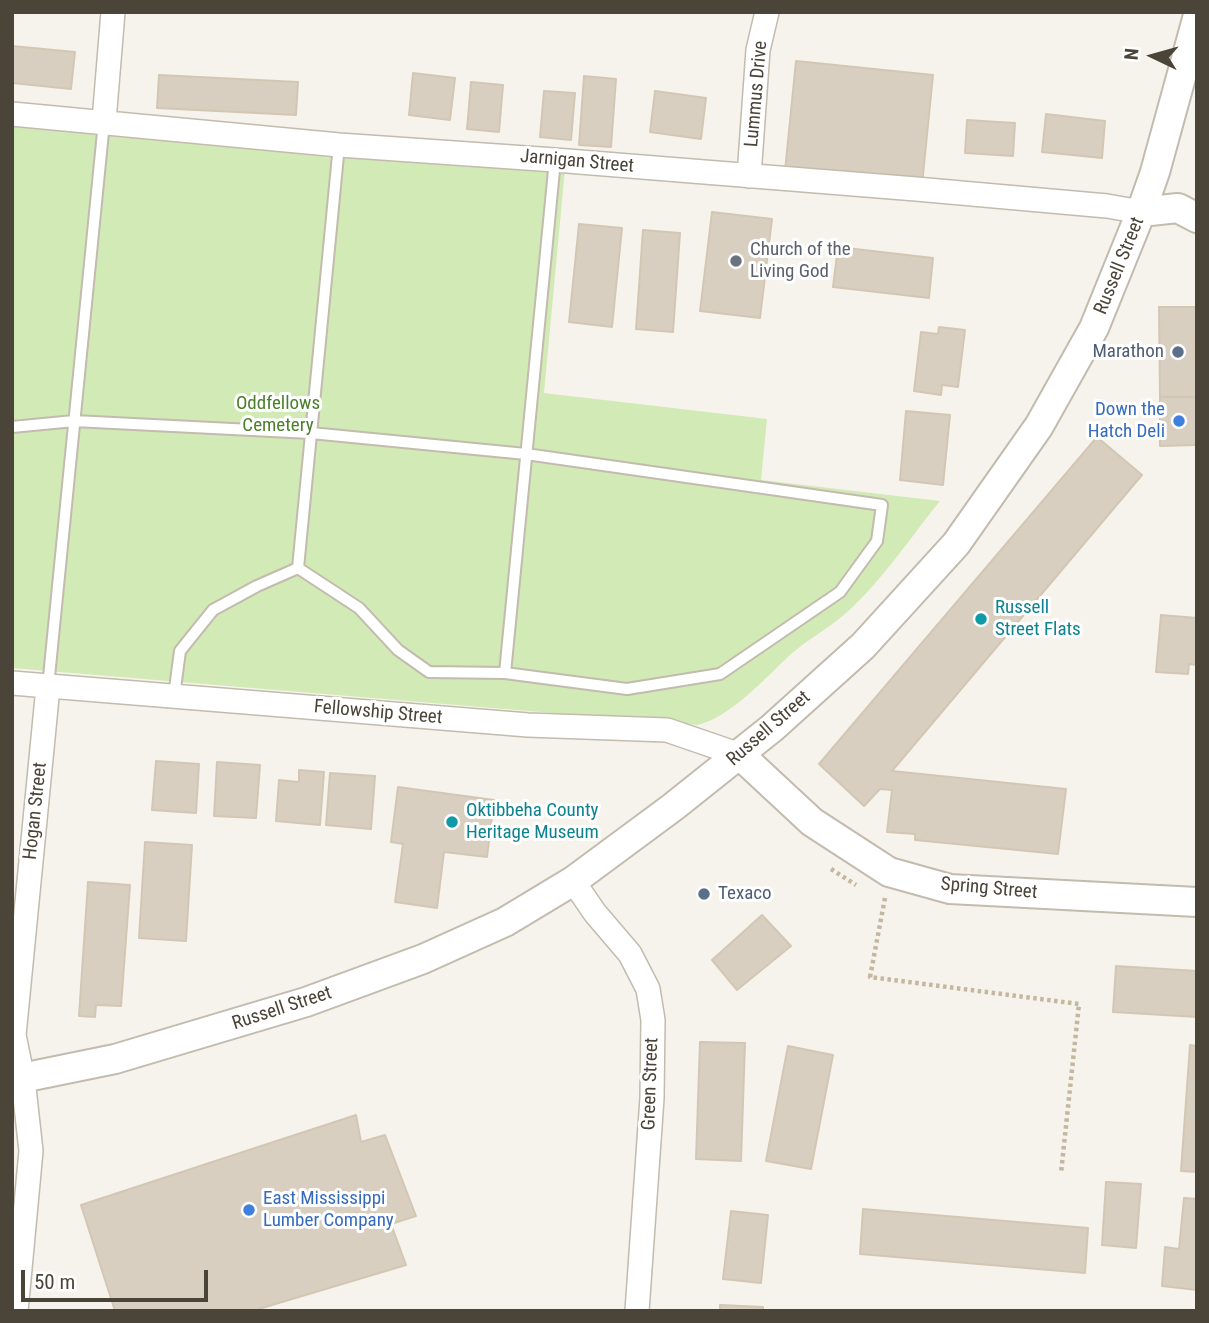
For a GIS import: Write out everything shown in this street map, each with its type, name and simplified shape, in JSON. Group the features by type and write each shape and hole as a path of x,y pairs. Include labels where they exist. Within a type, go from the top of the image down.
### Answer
{"street":[{"path":"104,121 113,12"},
{"name":"Lummus Drive","path":"749,176 758,50 767,12"},
{"name":"Russell Street","path":"17,1079 115,1059 306,1002 423,959 505,922 573,881 740,755 863,646 956,544 1039,426 1094,328 1155,173 1197,19"},
{"name":"Jarnigan Street","path":"12,114 340,145 1107,206 1141,212"},
{"path":"1141,212 1178,208 1197,218"},
{"name":"Fellowship Street","path":"12,683 528,725 667,730 740,755"},
{"name":"Hogan Street","path":"16,1311 31,1151 17,1079 14,1035 48,687"},
{"name":"Spring Street","path":"740,755 812,822 889,872 950,890 1197,902"},
{"name":"Green Street","path":"573,881 595,913 630,954 648,989 653,1020 652,1098 637,1311"}],"lane":[{"path":"48,687 104,121"},
{"path":"298,568 340,145"},
{"path":"505,673 555,160"},
{"path":"12,427 74,421 311,433 526,454 882,505 877,541 840,592 720,674 627,689 505,673 429,672 398,650 359,608 298,568"},
{"path":"174,696 180,651 213,610 298,568"}],"path":[{"path":"831,869 846,880 867,889"},
{"path":"886,892 870,977 1079,1004 1061,1173"}],"green space":[{"name":"Oddfellows Cemetery","path":"12,123 565,169 544,393 767,419 761,480 940,501 884,573 846,613 797,649 734,706 697,725 12,668"}],"building":[{"path":"12,46 75,52 71,89 12,83"},
{"path":"796,61 933,75 922,185 785,171"},
{"path":"413,73 455,78 450,120 409,115"},
{"path":"159,75 298,82 296,115 157,108"},
{"path":"584,76 616,79 611,147 579,145"},
{"path":"471,82 503,85 499,132 467,129"},
{"path":"544,91 575,93 571,140 540,137"},
{"path":"655,91 706,98 701,139 650,132"},
{"path":"1046,114 1105,121 1102,158 1042,152"},
{"path":"967,120 1015,123 1013,156 965,153"},
{"path":"712,212 772,219 760,318 700,311"},
{"path":"579,224 622,228 612,327 569,322"},
{"path":"643,230 680,233 673,332 636,329"},
{"path":"838,247 933,258 929,298 833,287"},
{"name":"Marathon","path":"1159,307 1197,307 1197,397 1160,397"},
{"path":"939,327 965,330 958,387 942,385 941,395 914,391 921,332 938,334"},
{"name":"Down the Hatch Deli","path":"1160,397 1197,397 1197,445 1160,446"},
{"path":"906,411 950,415 943,485 900,480"},
{"name":"Russell Street Flats","path":"1097,437 1142,475 892,771 1066,789 1058,854 915,840 915,834 887,832 892,790 880,789 864,806 819,764"},
{"path":"1161,615 1197,618 1197,665 1189,664 1188,674 1156,672"},
{"path":"156,761 199,764 196,813 152,810"},
{"path":"217,762 260,765 256,818 214,816"},
{"path":"299,770 324,772 320,825 276,821 279,780 299,782"},
{"path":"330,773 375,776 371,829 326,825"},
{"path":"398,787 494,800 487,857 444,852 437,908 395,902 403,844 391,842"},
{"path":"145,842 192,845 186,941 139,938"},
{"path":"88,882 130,885 121,1006 96,1005 95,1017 79,1016"},
{"path":"762,915 791,946 737,990 712,960"},
{"path":"1116,966 1197,971 1197,1017 1113,1012"},
{"path":"700,1042 745,1043 741,1161 696,1159"},
{"path":"1190,1045 1197,1046 1197,1172 1181,1171"},
{"path":"788,1046 833,1055 811,1169 766,1161"},
{"name":"East Mississippi Lumber Company","path":"356,1115 361,1142 385,1135 416,1216 391,1224 406,1265 252,1311 115,1311 81,1205"},
{"path":"1106,1182 1141,1184 1136,1248 1102,1245"},
{"path":"1184,1198 1197,1199 1197,1290 1162,1286 1165,1247 1179,1249"},
{"path":"863,1209 1088,1228 1085,1273 860,1254"},
{"path":"731,1211 768,1215 761,1283 723,1279"},
{"path":"720,1305 763,1307 763,1311 720,1311"}],"place":[{"name":"Church of the Living God","path":"736,261"},
{"name":"Marathon","path":"1178,352"},
{"name":"Down the Hatch Deli","path":"1179,421"},
{"name":"Russell Street Flats","path":"981,619"},
{"name":"Oktibbeha County Heritage Museum","path":"452,822"},
{"name":"Texaco","path":"704,894"},
{"name":"East Mississippi Lumber Company","path":"249,1210"}]}
